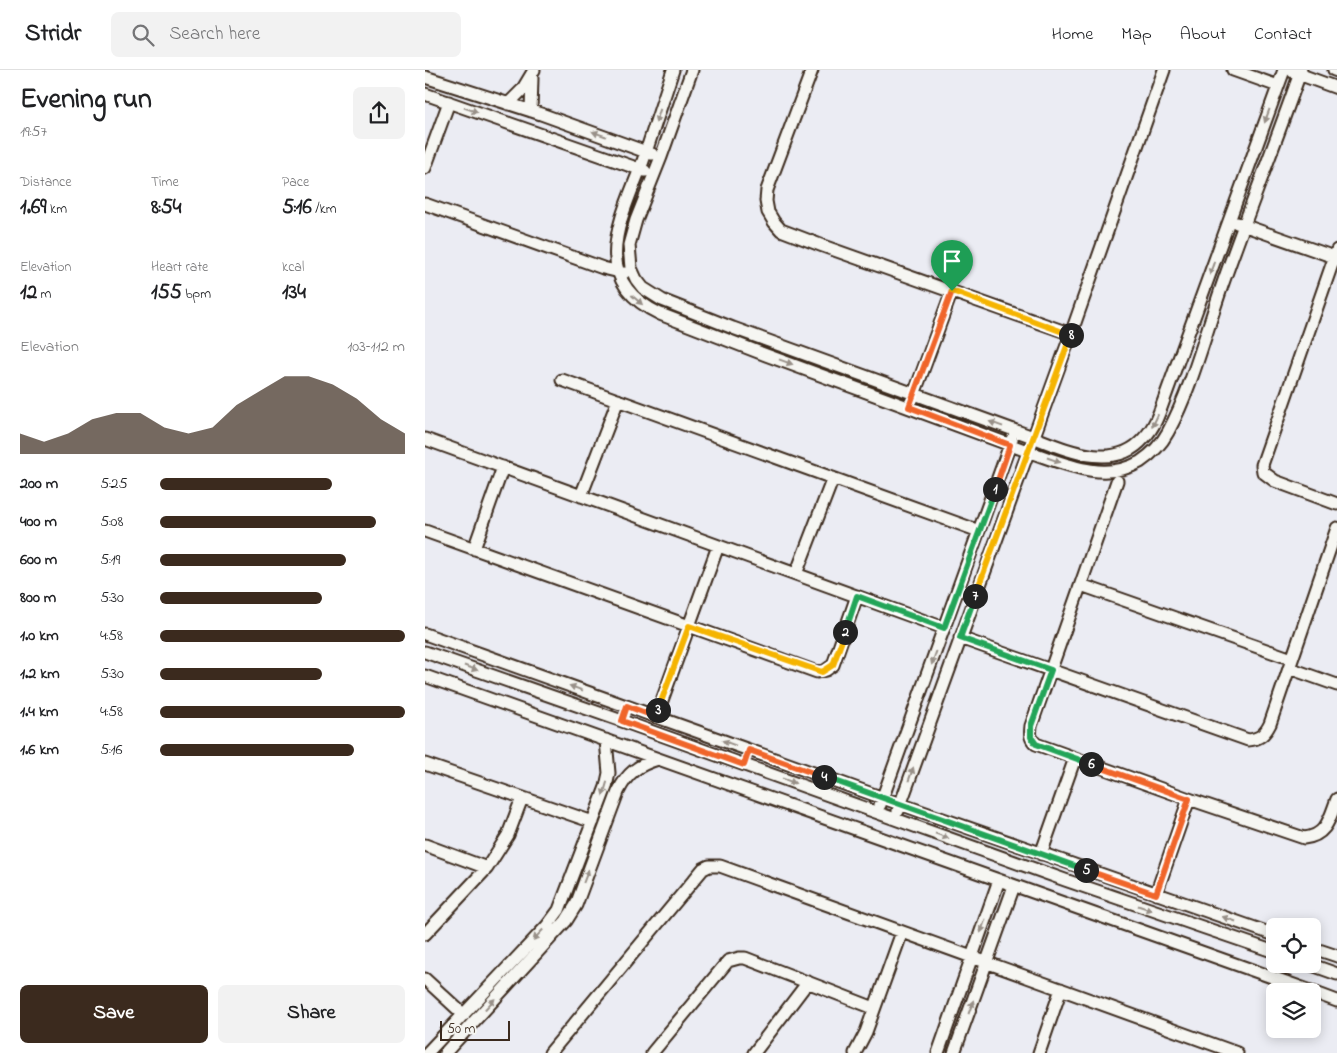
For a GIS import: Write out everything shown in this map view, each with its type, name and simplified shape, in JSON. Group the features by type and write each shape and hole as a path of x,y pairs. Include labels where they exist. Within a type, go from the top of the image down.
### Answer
{"street":[{"path":"673,70 617,231 615,256 618,272 623,284 633,298 645,307 766,355 1027,451 1067,464 1102,472 1123,469 1146,458 1162,442 1182,402 1243,226 1300,72"},
{"path":"692,70 636,220 629,245 629,258 634,275 643,288 662,300 770,342 1074,452 1093,456 1121,454 1134,448 1144,439 1152,427 1165,397 1285,70 1300,72 1337,88"},
{"path":"812,70 767,190 768,212 781,230 1071,334"},
{"path":"895,820 1027,451 1071,334 1164,70"},
{"path":"1233,70 1278,86"},
{"path":"508,104 522,90 533,72"},
{"path":"533,72 530,93 536,113 534,131"},
{"path":"425,77 536,113 661,157"},
{"path":"425,94 654,174"},
{"path":"425,168 449,102"},
{"path":"425,204 618,272 634,275"},
{"path":"1229,221 1336,255 1262,465 1263,472 1275,482 1337,504"},
{"path":"909,407 952,291"},
{"path":"1196,313 1211,319"},
{"path":"766,355 770,342"},
{"path":"562,380 979,531"},
{"path":"581,496 617,400"},
{"path":"877,813 1016,431"},
{"path":"425,438 944,628"},
{"path":"474,548 503,467"},
{"path":"796,574 833,478"},
{"path":"1117,481 1031,726 1031,737 1036,744 1304,838 1312,837 1324,829 1337,798"},
{"path":"960,638 1248,740 1255,739 1262,736 1267,730 1337,528"},
{"path":"425,531 822,672 830,668 835,661 857,596"},
{"path":"656,717 718,546"},
{"path":"974,547 991,553"},
{"path":"1081,585 1290,664 1337,685"},
{"path":"425,634 1071,865 1266,932"},
{"path":"442,658 449,642"},
{"path":"425,652 895,820 1266,949"},
{"path":"425,676 1287,983"},
{"path":"923,687 940,692"},
{"path":"622,721 627,706"},
{"path":"427,1053 554,917 563,901 606,788 609,773 606,740"},
{"path":"744,765 749,750"},
{"path":"1041,854 1075,758"},
{"path":"445,1053 566,922 575,905 624,780 633,770 645,763 659,759"},
{"path":"425,764 593,822"},
{"path":"425,934 487,868 508,834 522,798"},
{"path":"1156,894 1189,799"},
{"path":"425,845 487,868"},
{"path":"1065,880 1071,865"},
{"path":"550,1053 703,869 709,866 720,866 1237,1053"},
{"path":"938,1053 999,880"},
{"path":"955,1053 1014,886"},
{"path":"1127,901 1133,886"},
{"path":"855,1053 865,1032 902,932"},
{"path":"1263,948 1266,943"},
{"path":"1321,951 1337,956"},
{"path":"652,1053 728,961 733,959 745,958 874,1008"},
{"path":"1321,968 1337,974"},
{"path":"425,979 464,1015"},
{"path":"754,1053 809,982"},
{"path":"1039,1053 1061,989"},
{"path":"1321,995 1337,1001"}],"route":[{"path":"952,291 1071,334 960,638 1051,670 1031,726 1031,737 1036,744 1189,799 1156,894 749,750 744,765 622,721 627,706 656,717 689,626 817,672 822,672 833,665 857,596 944,628 1010,445 909,407 952,291"}]}
